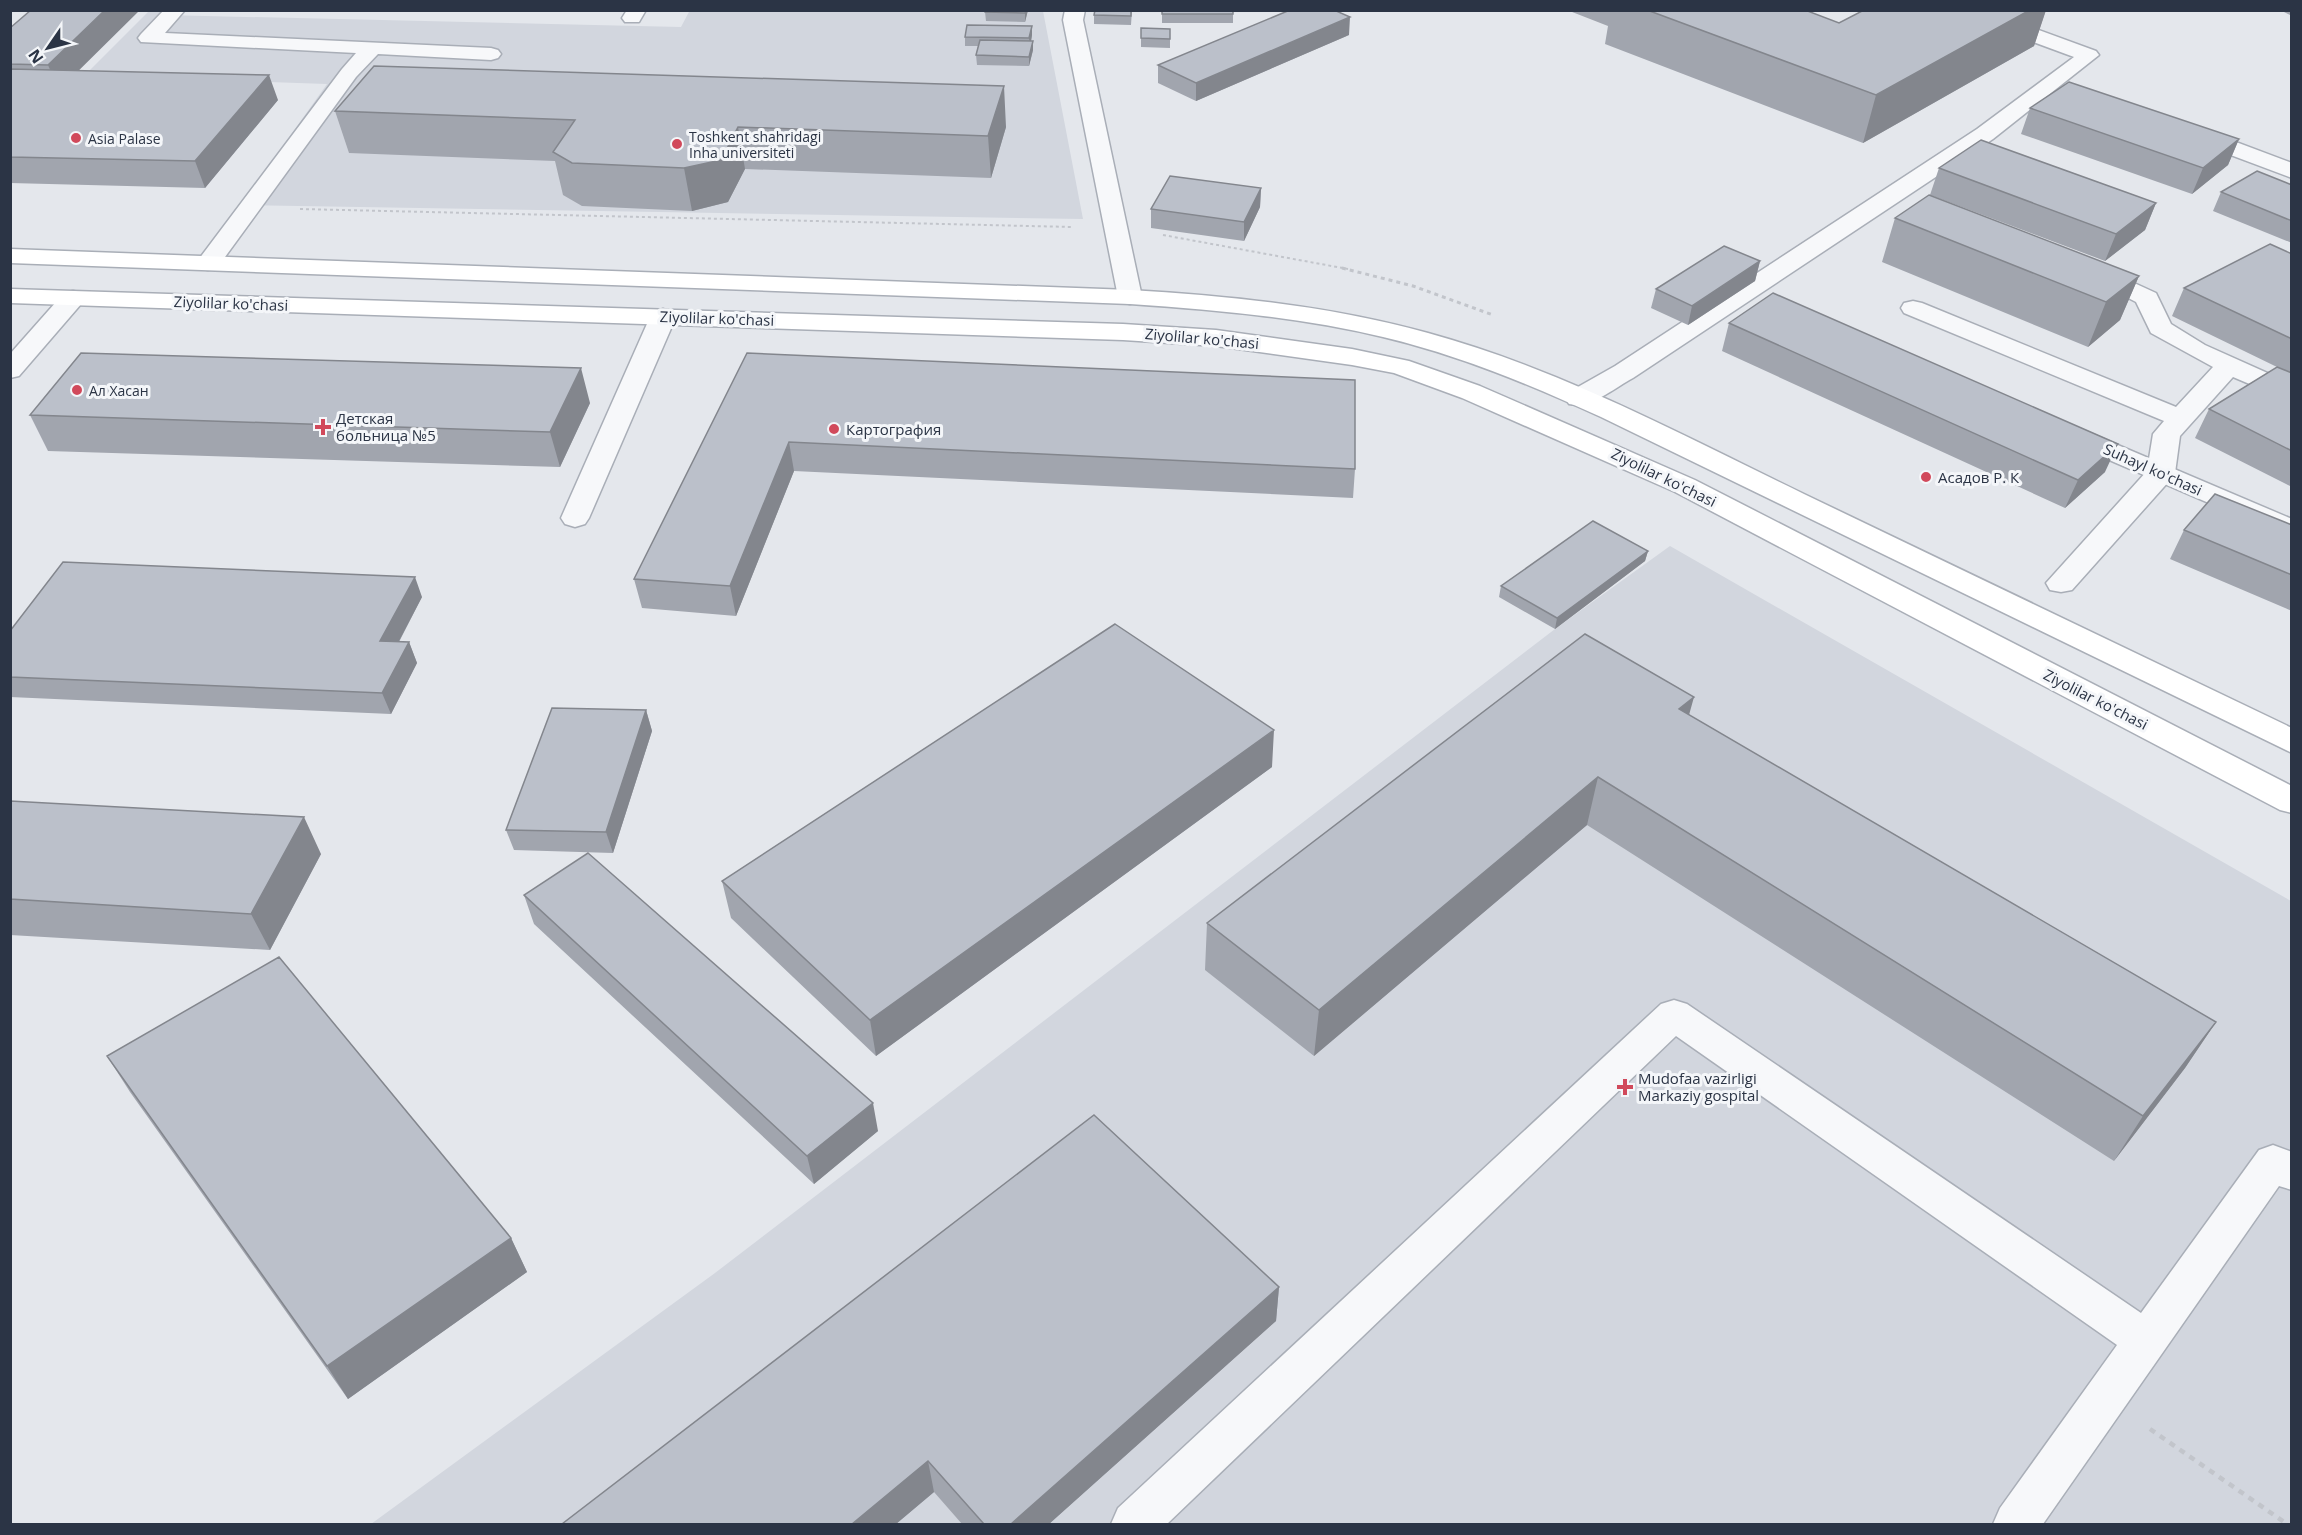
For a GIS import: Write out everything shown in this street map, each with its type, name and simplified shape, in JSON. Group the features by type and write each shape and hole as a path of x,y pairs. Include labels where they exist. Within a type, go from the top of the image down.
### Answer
{"main road":[{"path":"10,256 1130,297 1275,308 1373,326 1461,351 1578,398 1741,474 2292,742"},
{"name":"Ziyolilar ko'chasi","path":"10,296 1123,332 1283,345 1400,366 1540,420 1685,486 2292,801"}],"street":[{"path":"176,10 148,38 491,54"},
{"path":"1075,10 1073,20 1078,50 1119,228 1130,297"},
{"path":"1578,398 1624,372 1985,134 2089,55 1964,10"},
{"path":"208,263 349,73 373,48"},
{"path":"2196,134 2292,171"},
{"path":"2108,278 2147,298 2160,328 2196,350 2292,394"},
{"path":"10,370 73,298"},
{"path":"1913,309 2181,419"},
{"path":"575,518 663,317"},
{"path":"2061,583 2161,473 2168,434 2229,365"},
{"name":"Suhayl ko'chasi","path":"2053,425 2292,530"},
{"path":"1134,1524 1674,1015 2145,1340"},
{"path":"2016,1524 2273,1162 2292,1173"}],"path":[{"path":"2104,1397 2287,1524"}],"shaded area":[{"name":"Toshkent shahridagi Inha universiteti","path":"690,10 1043,11 1083,219 241,205 327,84 84,76 149,11 168,11 164,15 681,27"},
{"name":"Mudofaa vazirligi Markaziy gospital","path":"1670,546 2291,901 2291,1524 371,1524 715,1273 1555,629"}],"building":[{"path":"31,10 105,10 48,65 10,64 10,28"},
{"path":"985,10 1026,10 1025,13 985,12"},
{"path":"1095,10 1131,10 1131,16 1094,15"},
{"path":"1162,10 1233,10 1233,14 1162,14"},
{"path":"1290,10 1334,10 1350,17 1196,83 1158,65"},
{"path":"1647,10 1805,10 1839,23 1864,10 2030,10 1876,95"},
{"path":"967,25 1032,26 1029,38 965,37"},
{"path":"1141,28 1170,29 1170,39 1141,38"},
{"path":"980,40 1033,41 1029,57 976,55"},
{"path":"374,66 1004,86 988,136 738,127 721,160 684,168 572,163 553,152 575,120 335,111"},
{"path":"10,69 269,75 195,161 10,157"},
{"path":"2069,82 2239,139 2203,168 2030,108"},
{"path":"1981,140 2156,203 2116,234 1939,168"},
{"path":"2257,171 2292,185 2292,221 2221,192"},
{"path":"1170,176 1261,188 1244,222 1151,209"},
{"path":"1929,195 2139,276 2106,302 1895,218"},
{"path":"2270,244 2292,254 2292,339 2184,288"},
{"path":"1724,246 1760,261 1692,306 1656,289"},
{"path":"1773,293 2118,444 2078,480 1729,323"},
{"path":"81,353 581,368 550,432 30,415"},
{"path":"747,353 1355,380 1355,469 789,442 730,586 634,579"},
{"path":"2277,367 2292,373 2292,451 2209,409"},
{"path":"2215,494 2292,525 2292,575 2184,530"},
{"path":"1593,521 1648,551 1557,618 1501,586"},
{"path":"63,562 415,577 380,641 409,642 382,693 10,677 10,631"},
{"path":"1115,624 1274,730 870,1020 722,881"},
{"path":"1585,634 1694,697 1679,709 2216,1022 2143,1116 1598,777 1319,1010 1207,923"},
{"path":"552,708 646,710 606,832 506,830"},
{"path":"10,801 304,817 251,914 10,899"},
{"path":"588,853 873,1103 807,1156 524,895"},
{"path":"279,957 511,1238 327,1366 107,1056"},
{"path":"1094,1115 1279,1287 1011,1524 984,1524 928,1461 852,1524 562,1524"}],"place":[{"name":"Asia Palase","path":"76,138"},
{"name":"Toshkent shahridagi Inha universiteti","path":"677,144"},
{"name":"Ал Хасан","path":"77,390"},
{"name":"Детская больница №5","path":"323,427"},
{"name":"Картография","path":"834,429"},
{"name":"Асадов Р. К","path":"1926,477"},
{"name":"Mudofaa vazirligi Markaziy gospital","path":"1625,1087"}]}
